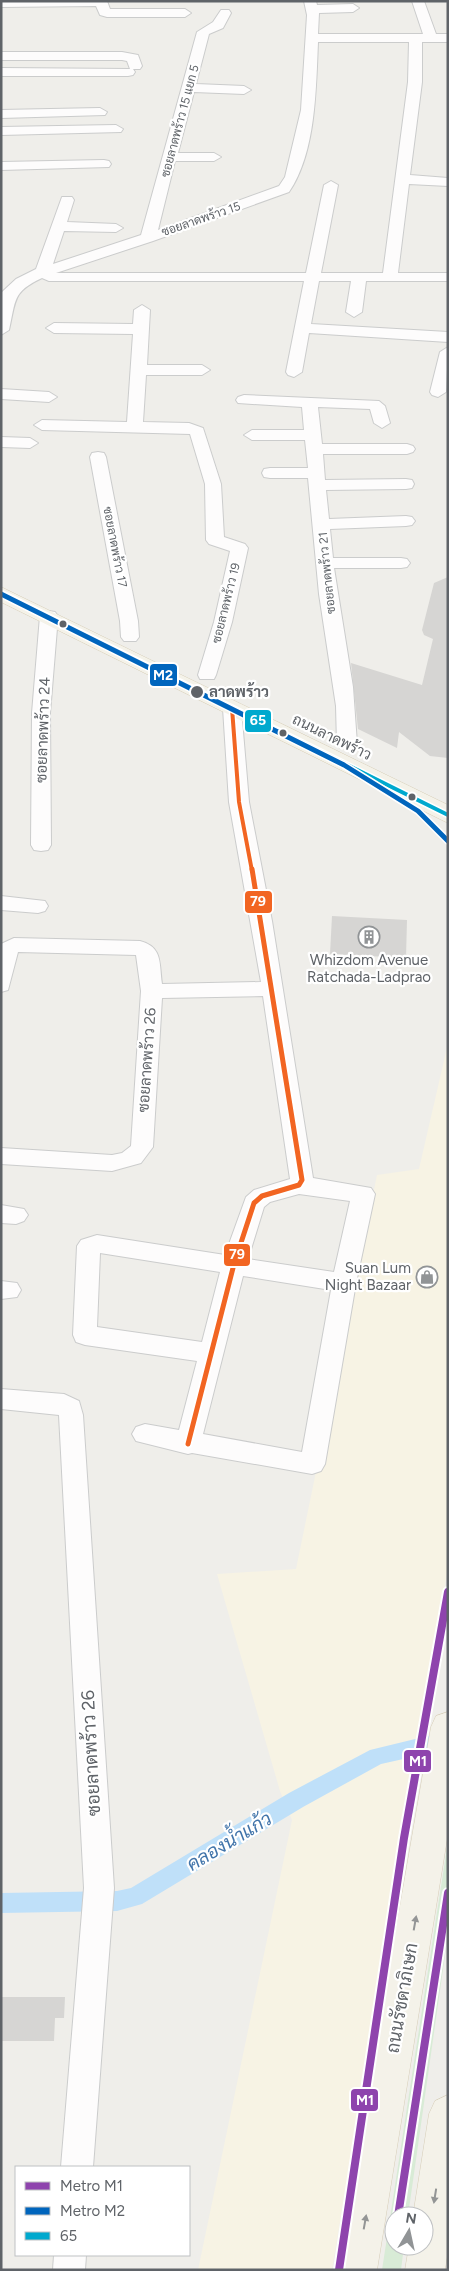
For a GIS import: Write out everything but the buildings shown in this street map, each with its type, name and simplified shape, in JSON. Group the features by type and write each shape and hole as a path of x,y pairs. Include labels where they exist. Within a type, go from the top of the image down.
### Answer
{"main road":[{"name":"ถนนลาดพร้าว","path":"1,575 448,794"},
{"name":"ถนนลาดพร้าว","path":"1,593 448,815"},
{"name":"ถนนรัชดาภิเษก","path":"356,2270 445,1741"},
{"path":"434,2244 448,2114"}],"street":[{"path":"418,1 431,38"},
{"path":"1,3 98,2 103,4 104,12 107,13 185,13"},
{"path":"311,5 353,8"},
{"name":"ซอยลาดพร้าว 15","path":"1,330 10,292 21,282 39,274 276,193 288,184 308,110 312,38 311,5"},
{"name":"ซอยลาดพร้าว 15 แยก 5","path":"148,238 203,32 218,24 224,13"},
{"path":"312,38 448,38"},
{"path":"390,277 414,82 416,38"},
{"path":"1,56 122,56 133,58 131,69 1,72"},
{"path":"190,82 236,77"},
{"path":"190,82 244,90"},
{"path":"1,114 100,112"},
{"path":"1,131 116,129"},
{"path":"171,157 214,157"},
{"path":"1,166 104,164"},
{"path":"401,179 448,182"},
{"path":"294,372 331,185"},
{"path":"67,200 39,274 148,277 448,277"},
{"path":"58,226 116,228"},
{"path":"42,425 95,442 135,427 142,309 148,277"},
{"path":"354,312 359,278"},
{"path":"54,328 141,329"},
{"path":"303,328 448,337"},
{"path":"438,392 447,360"},
{"path":"138,370 202,370"},
{"path":"1,394 49,397"},
{"path":"244,400 375,405 382,423"},
{"name":"ซอยลาดพร้าว 21","path":"309,401 328,594 346,691 348,717 347,744"},
{"name":"ซอยลาดพร้าว 19","path":"135,427 189,428 197,431 213,484 215,540 239,548 223,622 207,675"},
{"path":"252,435 407,449"},
{"path":"1,442 30,443"},
{"name":"ซอยลาดพร้าว 17","path":"95,442 129,621 130,637"},
{"path":"270,473 318,479 406,484"},
{"path":"322,524 406,521"},
{"path":"325,563 401,563"},
{"name":"ซอยลาดพร้าว 24","path":"41,845 41,712 49,616"},
{"path":"232,708 240,802 302,1180 299,1185"},
{"path":"1,903 38,906"},
{"path":"2,978 8,949 14,945 140,948 148,952 152,991"},
{"name":"ซอยลาดพร้าว 26","path":"1,1156 98,1163 129,1160 137,1155 142,1147 152,991 272,989"},
{"path":"145,1434 188,1444 312,1464 344,1283 363,1194 299,1185 257,1198 234,1264 188,1444"},
{"path":"211,1353 85,1335 89,1246 93,1244 234,1264 344,1283"},
{"name":"ซอยลาดพร้าว 26","path":"1,1399 64,1404 70,1408 71,1415 99,1901 78,2166"},
{"path":"69,2270 70,2256"}],"shaded area":[{"path":"448,1043 448,1567 332,2270 198,2270 292,1820 280,1791 217,1574 296,1569 377,1175 419,1169"}],"green space":[{"path":"448,1841 448,1934 409,2206 392,2206"},
{"path":"384,2256 403,2256 401,2270 382,2270"}],"waterway":[{"name":"คลองน้ำแก้ว","path":"1,1903 117,1901 135,1897 296,1800 377,1756 448,1740"}],"metro line":[{"name":"M2","path":"1,594 344,765 418,811 448,841"},
{"name":"M1","path":"339,2270 404,1838 448,1592"},
{"name":"M1","path":"400,2206 448,1893"}],"transit line":[{"name":"65","path":"1,593 448,815"},
{"name":"79","path":"188,1444 234,1264 254,1203 262,1196 299,1185 302,1180 262,921 239,802 232,708"}],"place":[{"name":"ลาดพร้าว","path":"197,692"},
{"name":"Whizdom Avenue Ratchada-Ladprao","path":"369,937"},
{"name":"Suan Lum Night Bazaar","path":"427,1277"}]}
